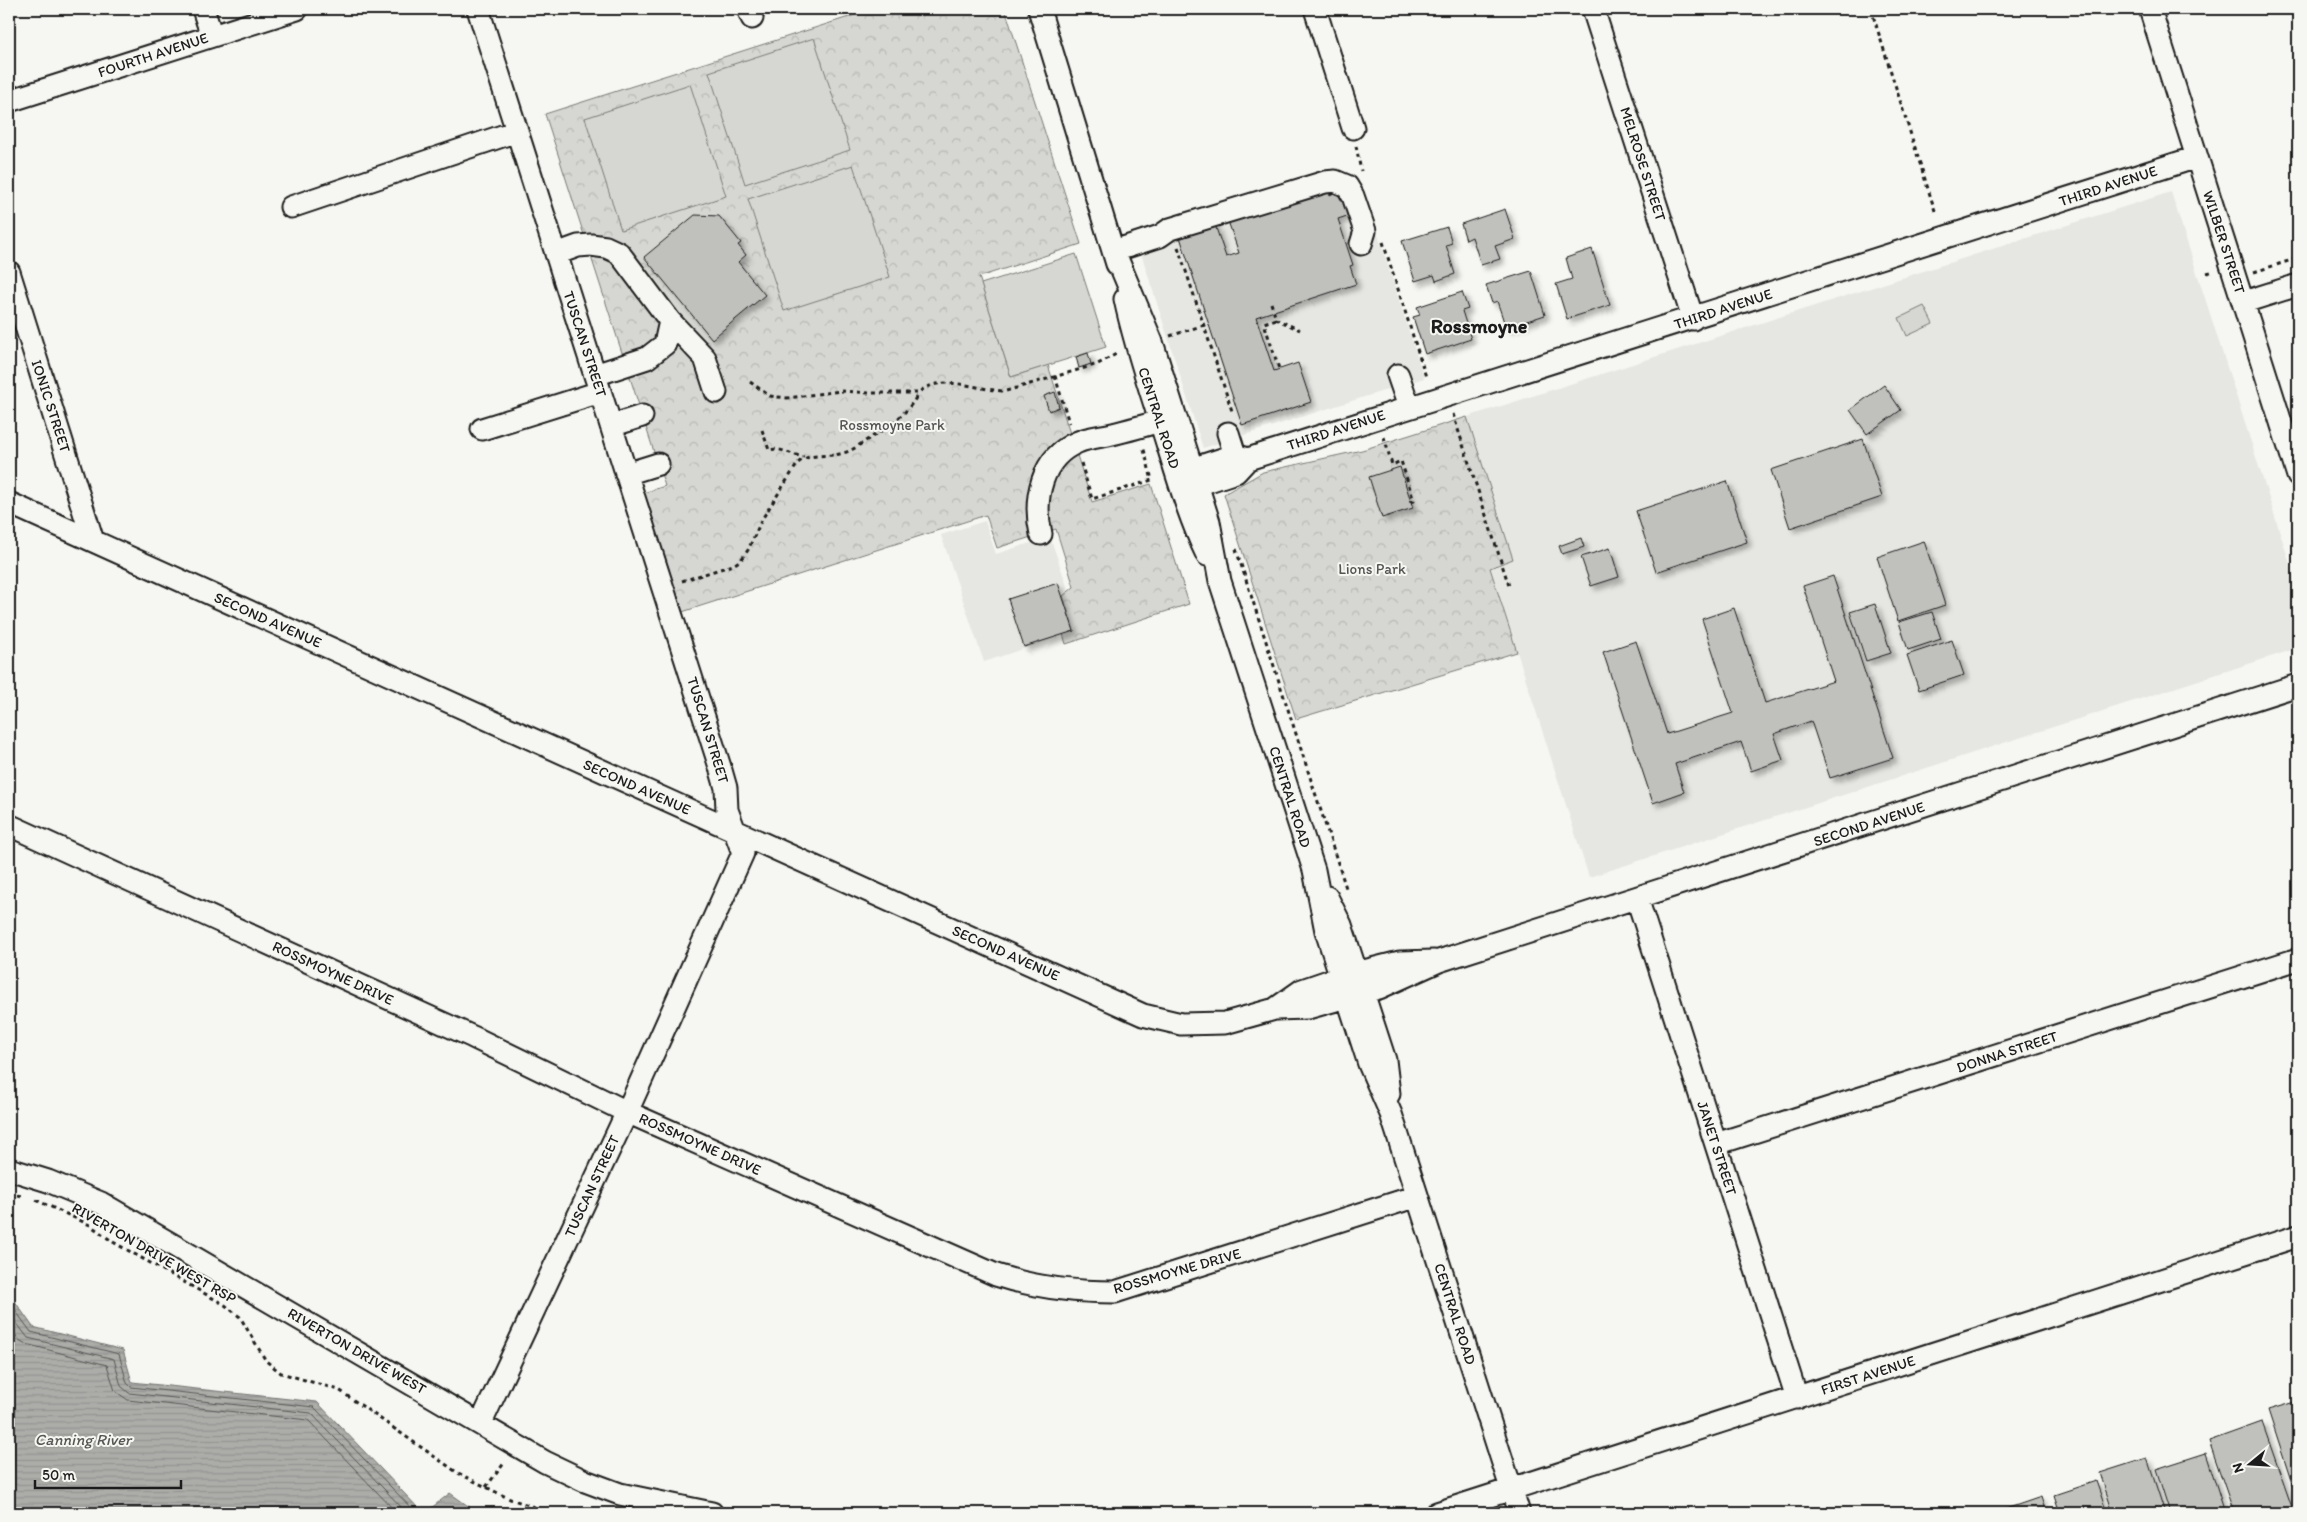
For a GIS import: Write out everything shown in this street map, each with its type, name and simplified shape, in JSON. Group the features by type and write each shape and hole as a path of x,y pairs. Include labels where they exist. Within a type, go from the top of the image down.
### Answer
{"street":[{"path":"203,9 212,36"},
{"name":"FOURTH AVENUE","path":"9,101 297,9"},
{"name":"TUSCAN STREET","path":"478,9 726,788 727,810 743,853 627,1112 480,1423"},
{"name":"CENTRAL ROAD","path":"1039,9 1114,251 1132,333 1160,421 1187,479"},
{"path":"1315,9 1353,128"},
{"name":"MELROSE STREET","path":"1593,9 1694,319"},
{"name":"WILBER STREET","path":"2150,9 2298,476"},
{"path":"292,207 517,131"},
{"name":"THIRD AVENUE","path":"1187,479 1236,472 1241,457 1465,389 1491,383 2197,157"},
{"path":"1114,251 1160,236 1170,229 1325,182 1335,181 1347,186 1353,196 1365,231 1361,244"},
{"path":"556,254 578,246 591,245 606,247 619,253 670,321 705,358 716,392"},
{"name":"CENTRAL ROAD","path":"1114,251 1147,328 1187,479 1195,530 1220,581 1314,870 1340,925 1351,985 1385,1060 1391,1114 1519,1513"},
{"name":"IONIC STREET","path":"9,272 93,541"},
{"path":"2244,302 2298,285"},
{"path":"482,429 598,383 648,358 665,344 670,321"},
{"path":"1398,375 1409,407"},
{"path":"611,426 642,416"},
{"path":"1041,534 1036,514 1039,491 1046,472 1055,457 1079,442 1160,421"},
{"path":"1232,428 1241,457"},
{"path":"626,474 658,464"},
{"name":"SECOND AVENUE","path":"9,503 1143,1015 1181,1024 1225,1023 1275,1010 1302,990 1351,985 1400,962 1439,961 2298,685"},
{"name":"ROSSMOYNE DRIVE","path":"9,826 473,1037 627,1112 996,1275 1027,1285 1076,1292 1115,1292 1417,1196"},
{"name":"JANET STREET","path":"1637,898 1797,1398"},
{"name":"DONNA STREET","path":"1716,1144 2298,959"},
{"name":"RIVERTON DRIVE WEST","path":"9,1169 48,1181 101,1203 545,1462 585,1481 638,1499 712,1513"},
{"name":"FIRST AVENUE","path":"1437,1513 2298,1236"}],"path":[{"path":"1872,9 1936,214"},
{"path":"1353,128 1362,173"},
{"path":"1382,238 1426,377"},
{"path":"1178,246 1204,325 1232,428"},
{"path":"1271,303 1276,319"},
{"path":"1279,369 1264,323 1276,319 1300,330"},
{"path":"1168,337 1204,325"},
{"path":"762,430 769,450 781,449 792,455 804,457 842,454 895,422 910,407 918,393 926,387 948,382 993,391 1006,391 1098,364 1122,352"},
{"path":"750,382 770,396 788,398 841,390 870,394 918,393"},
{"path":"1452,412 1510,589"},
{"path":"1383,434 1393,467 1401,462 1414,501 1411,502"},
{"path":"662,587 733,565 741,560 748,550 762,519 798,463 804,457"},
{"name":"RIVERTON DRIVE WEST RSP","path":"9,1194 30,1197 90,1225 112,1242 225,1305 240,1317 266,1361 281,1373 339,1390 458,1474 510,1499 553,1513"}],"shaded area":[{"path":"1333,171 1362,185 1424,378 1203,448 1135,234"},
{"path":"2171,192 2298,589 2298,648 1589,877 1490,567 1512,559 1467,417"},
{"path":"985,521 996,554 1050,537 1082,629 984,662 941,535"}],"green space":[{"name":"Rossmoyne Park","path":"874,9 1005,9 1081,244 979,277 1011,377 1048,365 1092,502 1151,484 1189,604 1066,644 1063,634 1074,631 1063,596 1074,587 1056,529 997,548 986,515 682,612 643,493 665,486 545,114"},
{"path":"814,38 850,150 745,184 709,72"},
{"path":"690,84 726,196 621,230 585,118"},
{"path":"853,165 890,277 784,311 748,199"},
{"path":"1076,254 1106,347 1011,377 981,284"},
{"path":"1924,306 1933,324 1907,336 1899,318"},
{"name":"Lions Park","path":"1467,417 1513,559 1490,568 1517,652 1296,719 1224,494 1263,472 1362,450"}],"water":[{"name":"Canning River","path":"9,1293 33,1327 123,1350 132,1382 317,1402 423,1513 9,1513"},
{"path":"450,1493 478,1513 425,1513"}],"building":[{"path":"1328,188 1330,195 1334,193 1345,198 1350,215 1338,219 1353,265 1350,266 1356,284 1256,317 1274,371 1298,363 1311,402 1242,425 1179,234 1214,222 1226,257 1239,253 1228,221"},
{"path":"1505,209 1515,239 1495,246 1500,259 1481,265 1472,237 1466,240 1461,224"},
{"path":"695,215 719,216 741,243 738,245 746,255 738,262 765,295 712,339 644,257"},
{"path":"1447,227 1452,243 1446,245 1455,274 1436,281 1434,275 1415,281 1402,241"},
{"path":"1592,249 1610,305 1567,319 1556,284 1572,279 1566,258"},
{"path":"1531,271 1545,315 1506,328 1497,301 1492,303 1486,285"},
{"path":"1462,292 1468,309 1462,311 1471,339 1425,354 1413,317 1420,315 1417,307"},
{"path":"1088,353 1091,364 1079,368 1076,357"},
{"path":"1884,385 1901,410 1867,434 1850,410"},
{"path":"1055,392 1059,407 1049,411 1044,396"},
{"path":"1863,439 1882,497 1790,528 1771,470"},
{"path":"1400,467 1413,508 1382,518 1369,477"},
{"path":"1727,481 1747,542 1656,572 1636,511"},
{"path":"1581,538 1584,547 1562,554 1559,546"},
{"path":"1924,541 1945,605 1898,621 1877,557"},
{"path":"1610,548 1619,577 1591,586 1581,557"},
{"path":"1833,576 1893,758 1830,778 1811,721 1774,734 1783,760 1751,771 1741,742 1675,764 1684,792 1653,803 1603,652 1636,641 1667,734 1733,713 1702,619 1734,608 1765,703 1834,681 1803,586"},
{"path":"1058,583 1074,631 1024,647 1008,599"},
{"path":"1875,604 1891,653 1866,661 1850,612"},
{"path":"1932,612 1941,639 1908,650 1899,622"},
{"path":"1952,640 1964,675 1919,690 1907,655"},
{"path":"2298,1401 2298,1502 2268,1410"},
{"path":"2262,1422 2294,1513 2234,1513 2209,1441"},
{"path":"2206,1453 2225,1513 2170,1513 2156,1469"},
{"path":"2147,1458 2165,1513 2113,1513 2100,1473"},
{"path":"2096,1481 2107,1513 2060,1513 2054,1495"},
{"path":"2041,1497 2046,1513 1994,1513"}],"district":[{"name":"Rossmoyne","path":"1479,326"}]}
